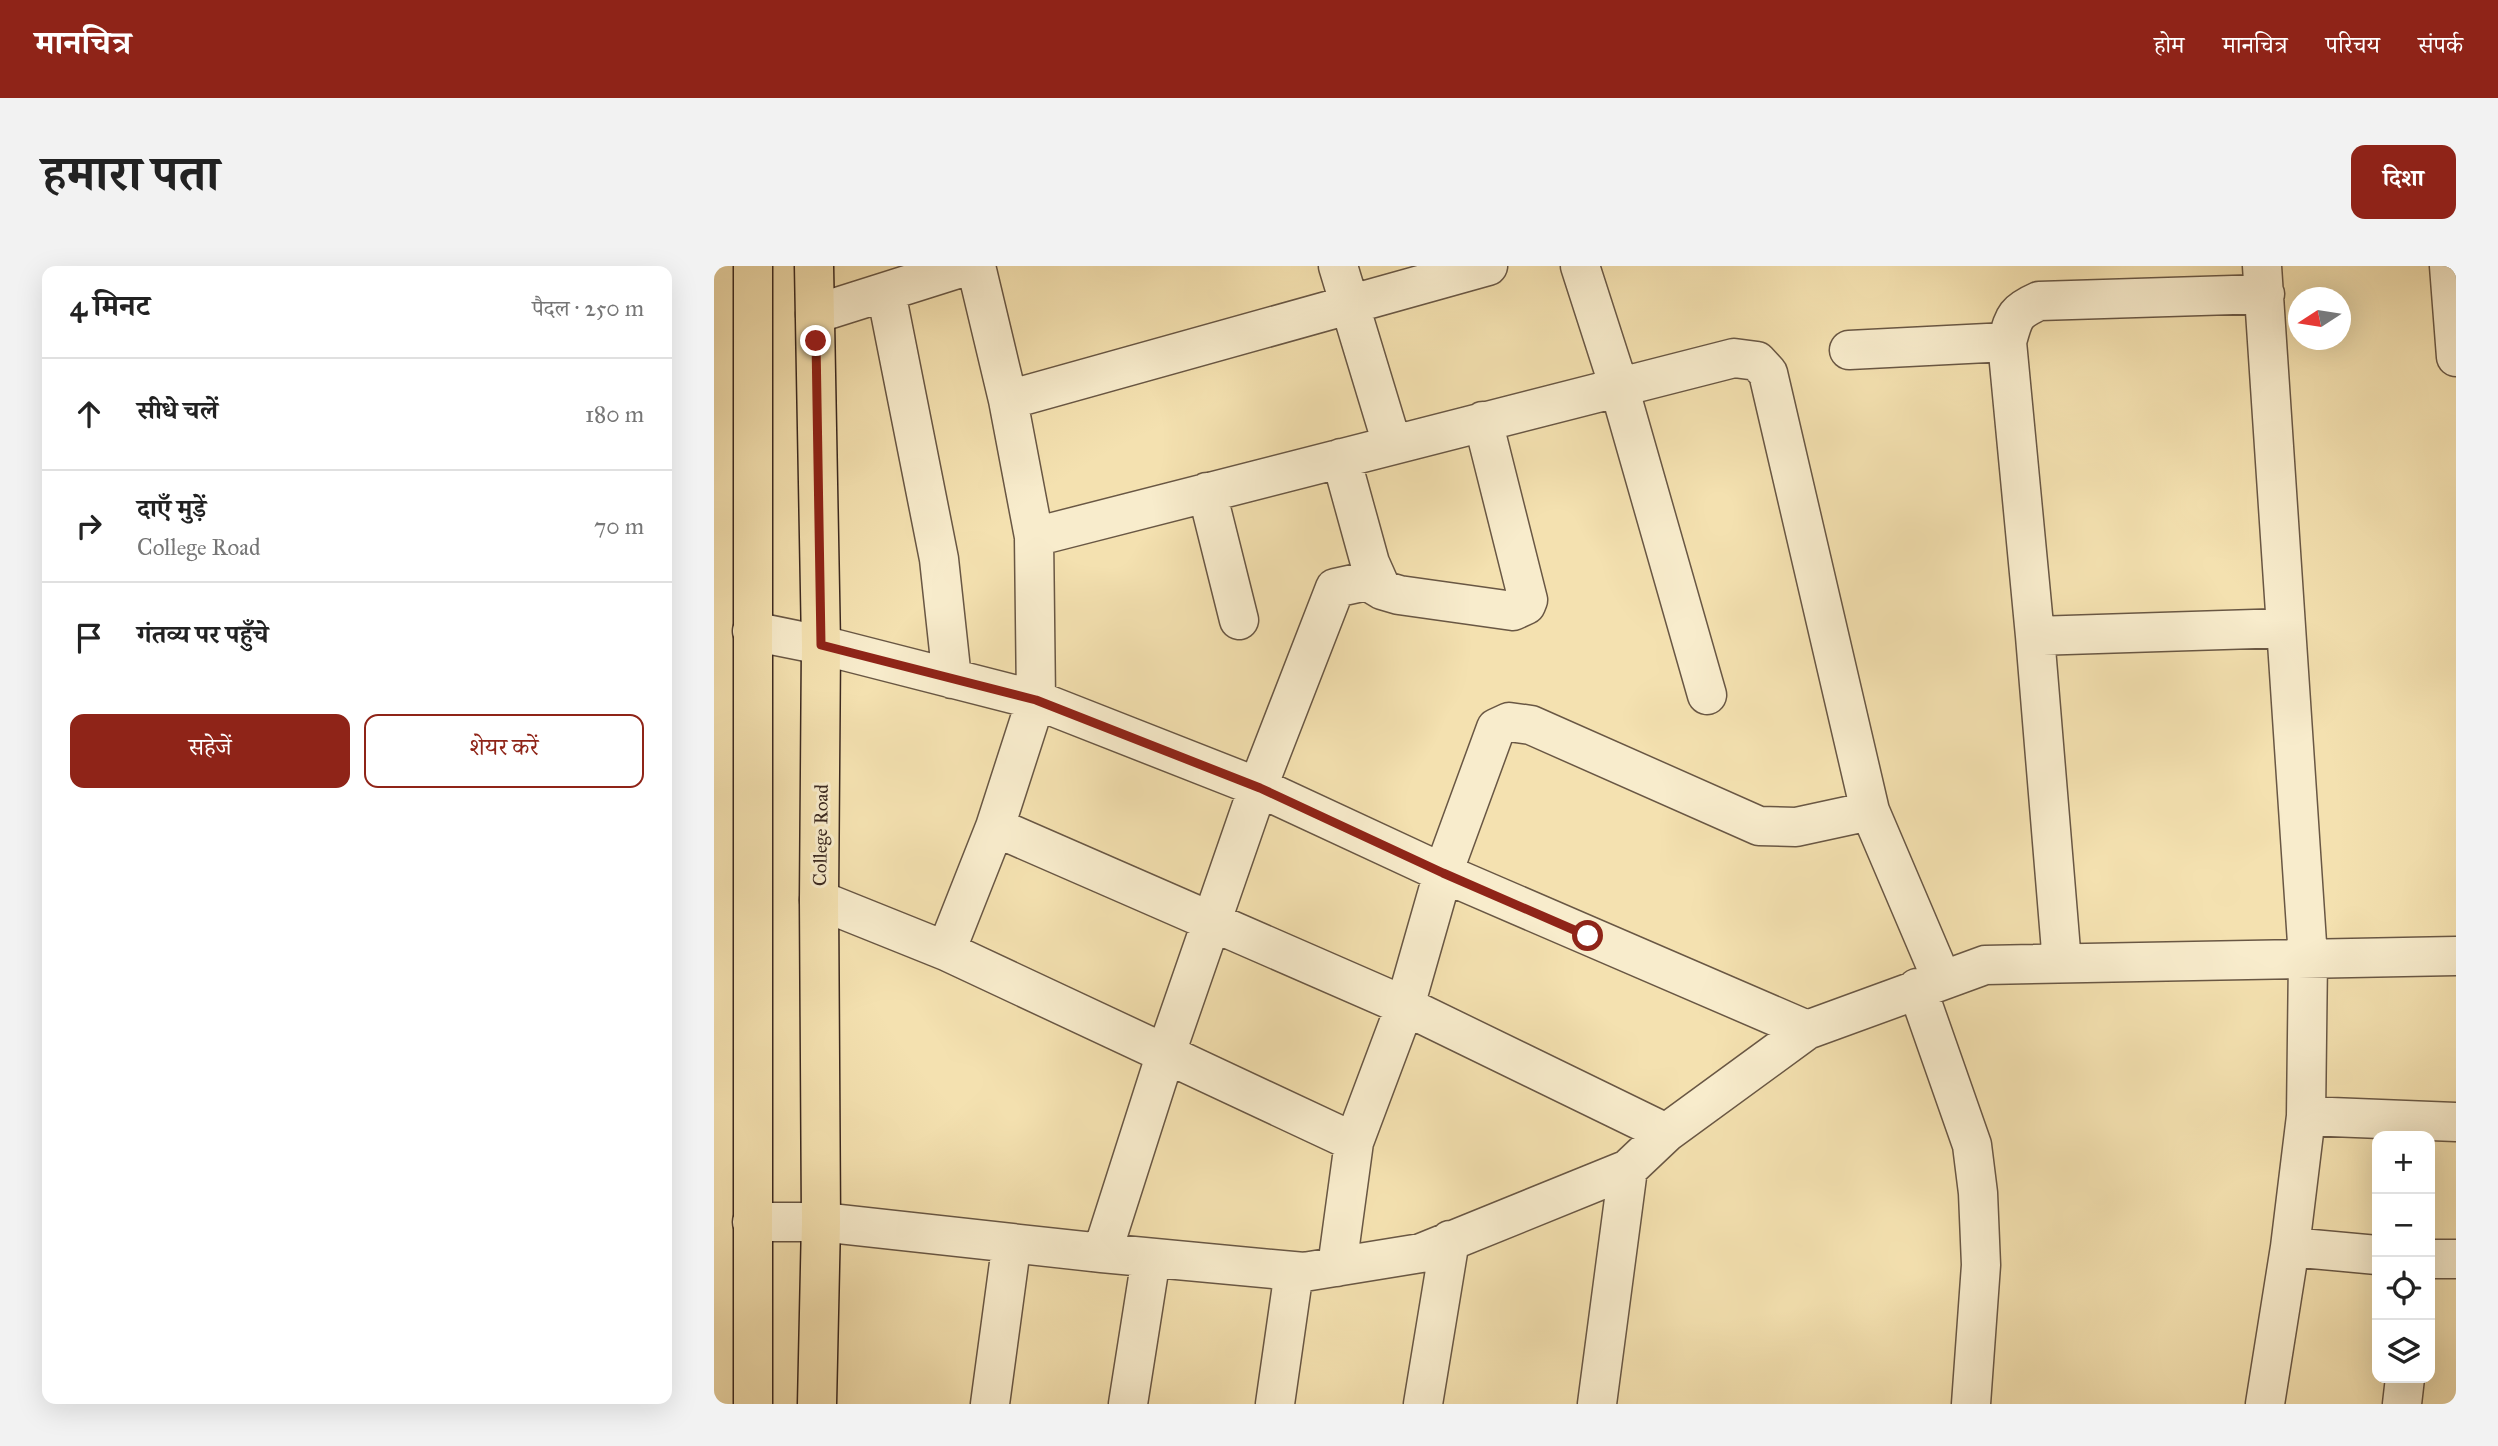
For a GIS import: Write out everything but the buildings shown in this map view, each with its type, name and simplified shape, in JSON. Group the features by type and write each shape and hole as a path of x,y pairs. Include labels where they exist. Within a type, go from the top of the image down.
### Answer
{"main road":[{"path":"753,266 753,1404"},
{"name":"College Road","path":"814,266 821,645 821,1222 817,1404"}],"street":[{"path":"815,314 967,266"},
{"path":"946,951 995,827 1036,700 1034,537 1008,400 976,266"},
{"path":"1338,266 1392,444"},
{"path":"1008,400 1488,266"},
{"path":"1580,266 1619,387 1707,695"},
{"path":"2449,266 2456,357"},
{"path":"2062,963 2007,342 2012,323 2021,309 2039,301 2263,280 2308,958 2306,1116 2290,1247 2265,1404"},
{"path":"886,292 939,559 952,679"},
{"path":"1849,350 2007,342"},
{"path":"1034,537 1734,358 1757,360 1768,373 1870,811 1929,984 1972,1145 1978,1192 1981,1265 1971,1404"},
{"path":"1102,1253 1166,1053 1262,776 1335,588 1367,581 1382,590 1399,595 1513,611 1526,605 1528,600 1483,421"},
{"path":"1341,458 1370,563 1382,590"},
{"path":"1207,492 1239,620"},
{"path":"2035,636 2286,628"},
{"path":"752,631 821,645 1036,700 1260,788 1443,873 1807,1030"},
{"path":"1337,1267 1354,1142 1405,1006 1443,873 1496,728 1509,722 1531,725 1759,826 1796,827 1870,811"},
{"path":"995,827 1405,1006 1666,1133"},
{"path":"819,900 946,951 1354,1142"},
{"path":"752,1222 821,1222 1304,1272 1337,1267 1421,1253 1628,1169 1666,1133 1807,1030 1985,965 2456,956"},
{"path":"2306,1116 2456,1122"},
{"path":"1597,1404 1628,1169"},
{"path":"1423,1404 1450,1240"},
{"path":"2290,1247 2372,1255"},
{"path":"1128,1404 1151,1258"},
{"path":"2435,1259 2456,1259"},
{"path":"990,1404 1009,1263"},
{"path":"1275,1404 1294,1271"},
{"path":"2402,1404 2404,1383"}],"route":[{"path":"816,341 821,645 1036,700 1260,788 1443,873 1588,936"}]}
